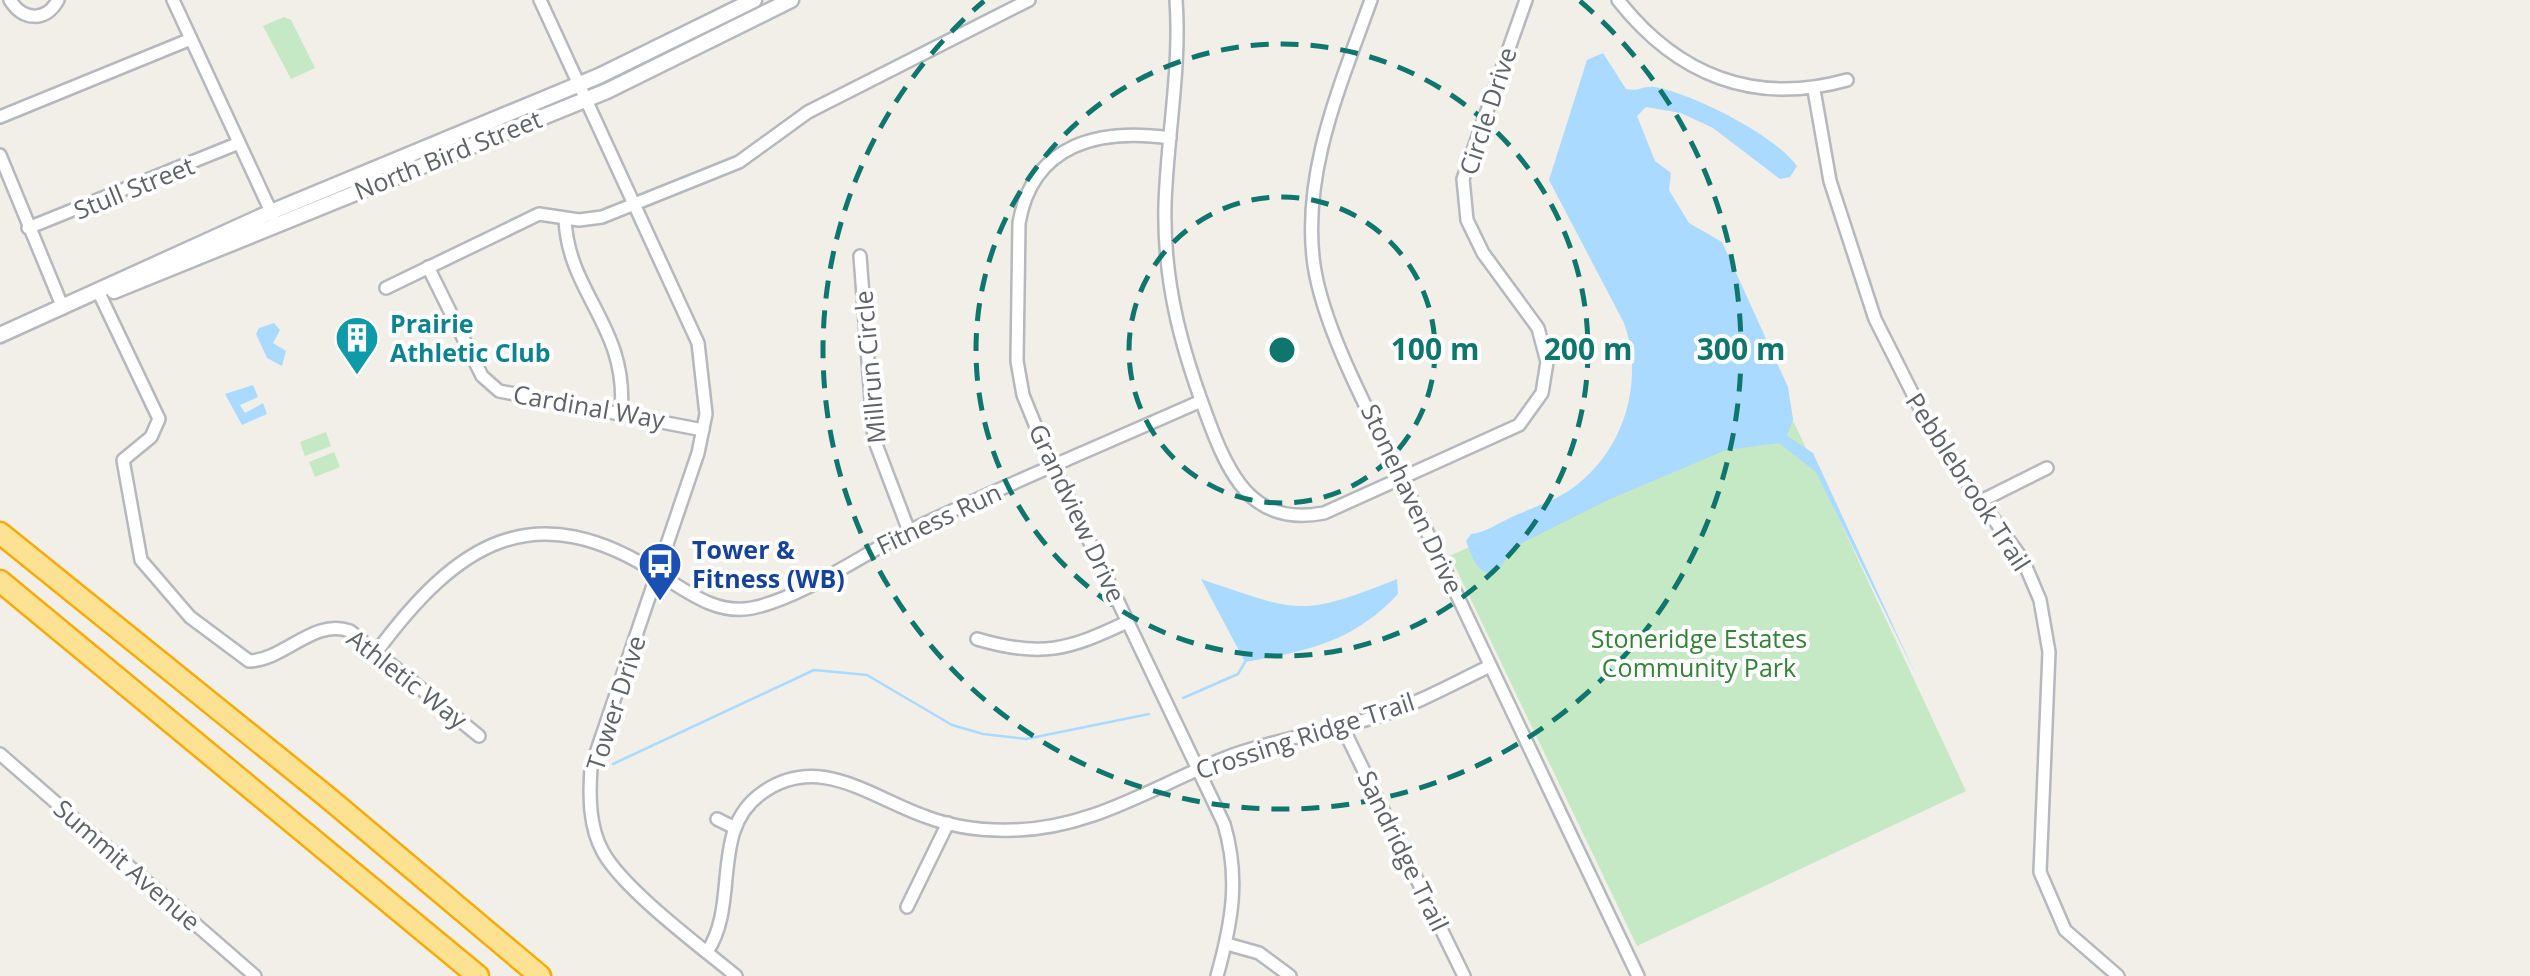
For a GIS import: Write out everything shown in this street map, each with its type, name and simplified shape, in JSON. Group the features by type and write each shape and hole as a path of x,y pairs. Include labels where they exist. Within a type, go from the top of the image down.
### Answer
{"highway":[{"path":"0,533 326,796 540,976"},
{"path":"0,581 478,976"}],"street":[{"path":"10,0 17,10 34,17 49,12 58,0"},
{"path":"173,0 274,218"},
{"name":"Tower Drive","path":"540,0 704,362 703,430 660,574 592,768 591,816 596,837 615,869 736,976"},
{"name":"North Bird Street","path":"583,92 754,0"},
{"name":"North Bird Street","path":"0,336 99,292 136,283 274,218 583,92 791,0"},
{"path":"997,0 1004,13"},
{"path":"386,288 539,214 565,219 602,217 739,162 808,112 1028,0"},
{"name":"Circle Drive","path":"1176,0 1165,207 1168,264 1180,346 1221,452 1246,493 1274,514 1301,518 1324,513 1400,475 1519,425 1542,393 1546,362 1538,328 1483,253 1467,220 1463,179 1526,0"},
{"name":"Stonehaven Drive","path":"1371,0 1326,126 1313,197 1314,266 1336,335 1638,976"},
{"path":"1618,0 1666,52 1702,70 1778,91 1814,90 1847,80"},
{"path":"0,117 191,39"},
{"name":"Pebblebrook Trail","path":"1814,90 1830,182 1874,319 1934,436 2023,560 2040,600 2050,652 2040,872 2065,930 2118,976"},
{"name":"Grandview Drive","path":"1170,138 1130,132 1093,138 1063,152 1040,172 1023,203 1018,361 1023,395 1053,466 1231,847 1235,896 1217,976"},
{"name":"Stull Street","path":"28,228 239,143"},
{"path":"0,154 4,173 62,308"},
{"path":"565,219 570,253 618,353 624,385 621,413"},
{"name":"Millrun Circle","path":"860,256 874,439 910,531"},
{"name":"Cardinal Way","path":"428,267 490,385 498,391 703,430"},
{"name":"Athletic Way","path":"99,292 159,420 150,437 122,460 144,566 190,616 244,660 264,659 313,634 339,627 350,630 480,736"},
{"name":"Fitness Run","path":"376,654 441,575 490,543 530,535 572,537 660,574 714,605 752,608 910,531 1201,401"},
{"path":"1983,500 2048,468"},
{"path":"977,639 1024,652 1045,652 1086,642 1128,622"},
{"name":"Crossing Ridge Trail","path":"734,827 752,802 776,784 820,774 948,823 1014,830 1076,822 1264,744 1384,714 1490,666"},
{"name":"Sandridge Trail","path":"1342,726 1464,976"},
{"name":"Summit Avenue","path":"0,754 254,976"},
{"path":"707,952 723,917 734,827 717,819"},
{"path":"907,907 948,823"},
{"path":"1227,944 1259,953 1290,976"}],"green space":[{"path":"284,17 291,20 315,68 291,79 263,26"},
{"name":"Stoneridge Estates Community Park","path":"1705,232 1966,791 1637,946 1450,556 1689,443"},
{"path":"326,432 331,446 305,456 300,442"},
{"path":"334,452 340,467 315,477 309,462"}],"water":[{"path":"1603,53 1626,89 1655,87 1711,107 1771,142 1797,166 1790,177 1780,179 1713,128 1681,113 1646,107 1637,116 1655,161 1671,173 1669,190 1689,223 1722,242 1788,387 1793,419 1787,436 1813,453 1916,675 1816,472 1779,443 1726,450 1608,500 1516,546 1494,575 1483,571 1473,558 1466,541 1471,534 1557,498 1589,475 1604,457 1625,415 1632,369 1624,323 1549,180 1587,60"},
{"path":"274,323 280,330 273,343 286,351 282,366 267,358 256,334 259,328"},
{"path":"253,385 258,397 240,405 245,413 263,403 267,414 242,425 225,394"},
{"path":"1201,579 1280,604 1299,606 1339,600 1397,579 1398,594 1364,623 1328,642 1245,662"}],"waterway":[{"path":"1183,698 1238,674 1245,662"},
{"path":"613,764 814,670 867,675 952,725 983,734 1026,739 1149,714"}],"place":[{"name":"Prairie Athletic Club","path":"357,376"},
{"name":"Tower & Fitness (WB)","path":"660,602"}]}
